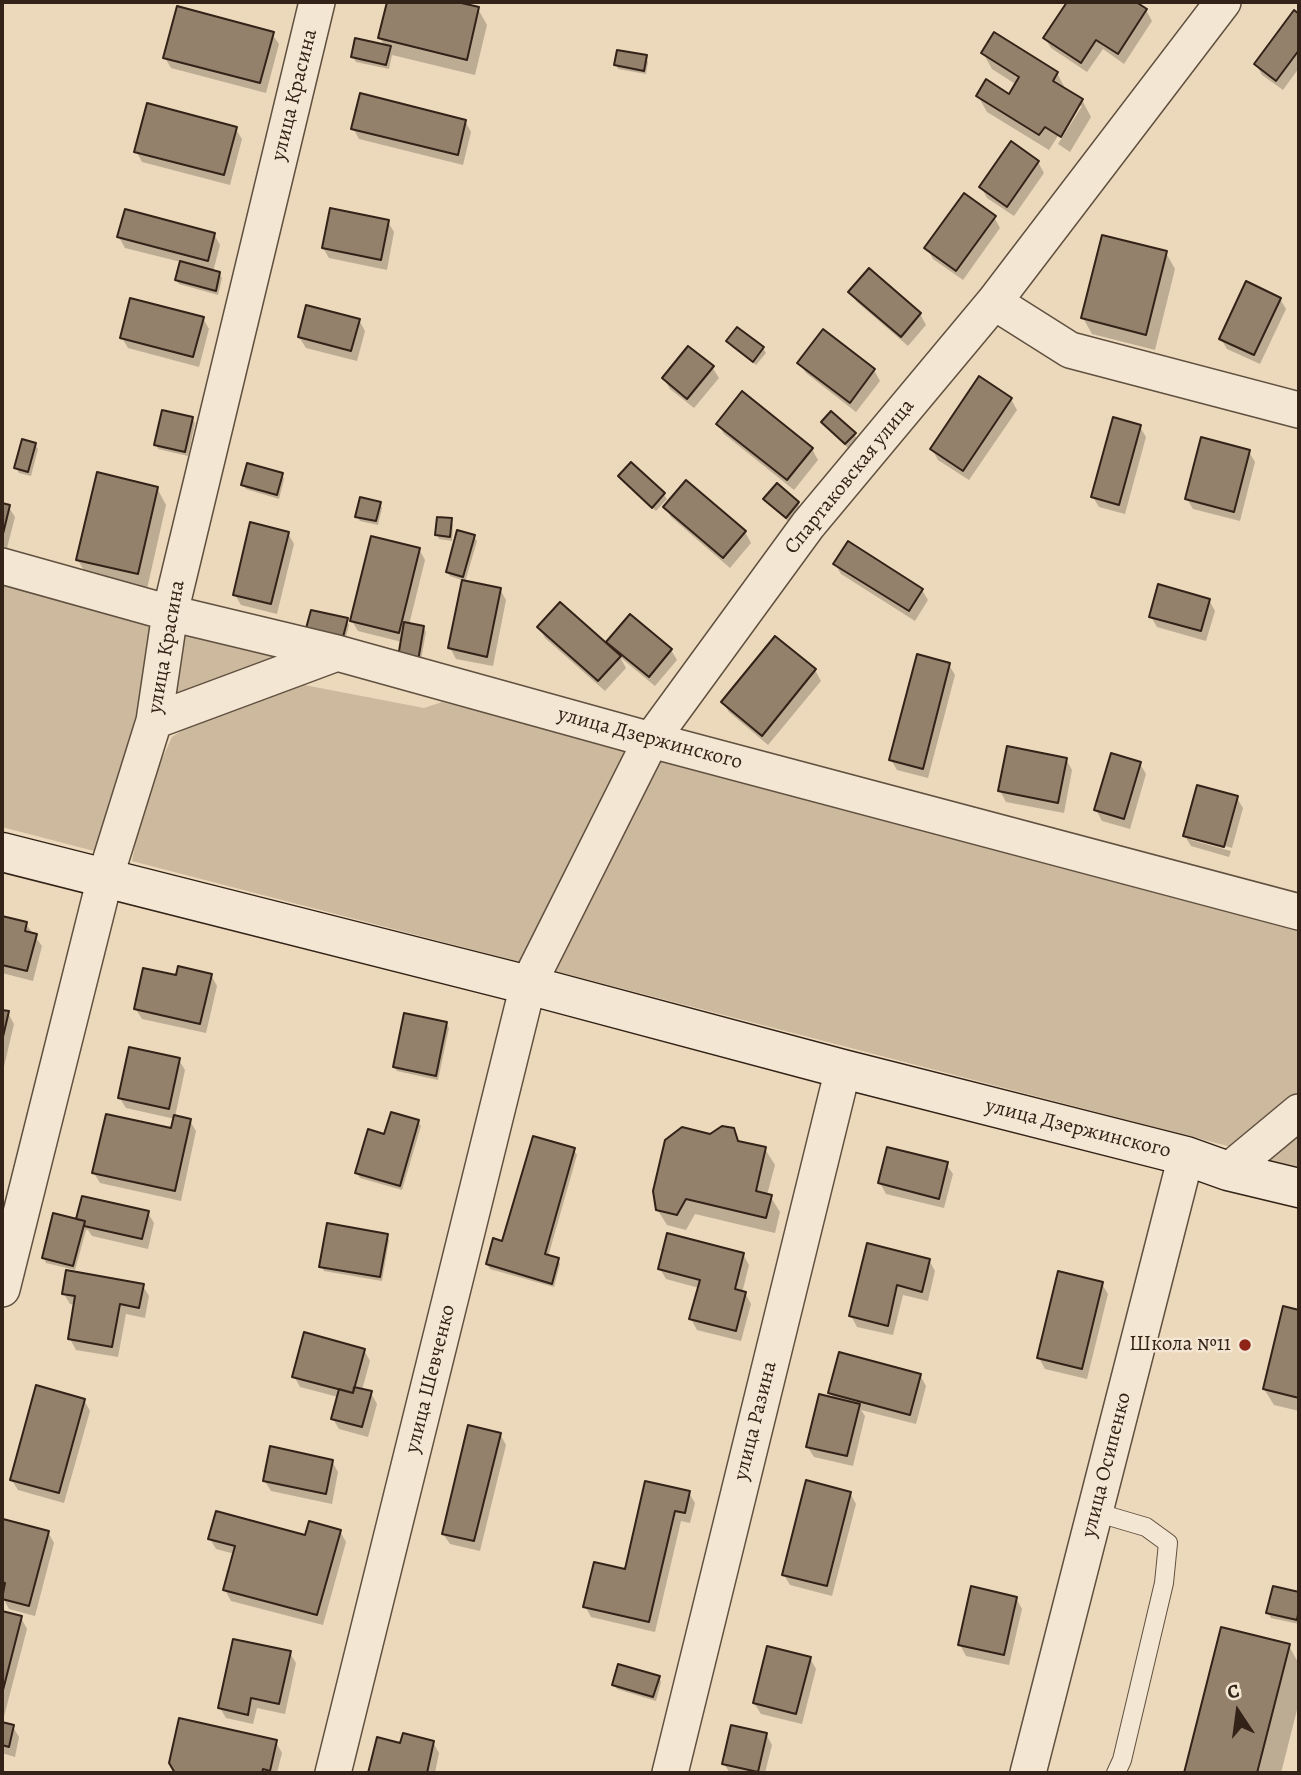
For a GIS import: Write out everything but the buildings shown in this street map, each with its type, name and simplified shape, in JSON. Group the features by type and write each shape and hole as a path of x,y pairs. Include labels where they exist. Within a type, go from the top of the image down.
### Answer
{"street":[{"name":"улица Красина","path":"2,1289 105,878 154,721 170,613 317,2"},
{"name":"Спартаковская улица","path":"528,985 651,740 808,526 994,302 1223,2"},
{"path":"994,302 1070,350 1299,410"},
{"name":"улица Дзержинского","path":"2,566 170,613 337,653 651,740 1299,912"},
{"path":"154,721 337,653"},
{"name":"улица Дзержинского","path":"2,852 528,985 1186,1156 1228,1171 1299,1188"},
{"name":"улица Шевченко","path":"333,1773 528,985"},
{"name":"улица Разина","path":"670,1773 843,1069"},
{"path":"1228,1171 1299,1112"},
{"name":"улица Осипенко","path":"1028,1773 1186,1156"}],"lane":[{"path":"1095,1512 1146,1527 1168,1543 1164,1583 1122,1760 1116,1773"}],"shaded area":[{"path":"2,576 156,615 143,701 98,852 2,827"},
{"path":"185,619 308,652 169,697"},
{"path":"299,684 424,708 442,702 1299,918 1299,1092 1239,1149 132,861 144,798 172,737 218,707"},
{"path":"1299,1132 1299,1169 1266,1161"}],"place":[{"name":"Школа №11","path":"1245,1345"}]}
